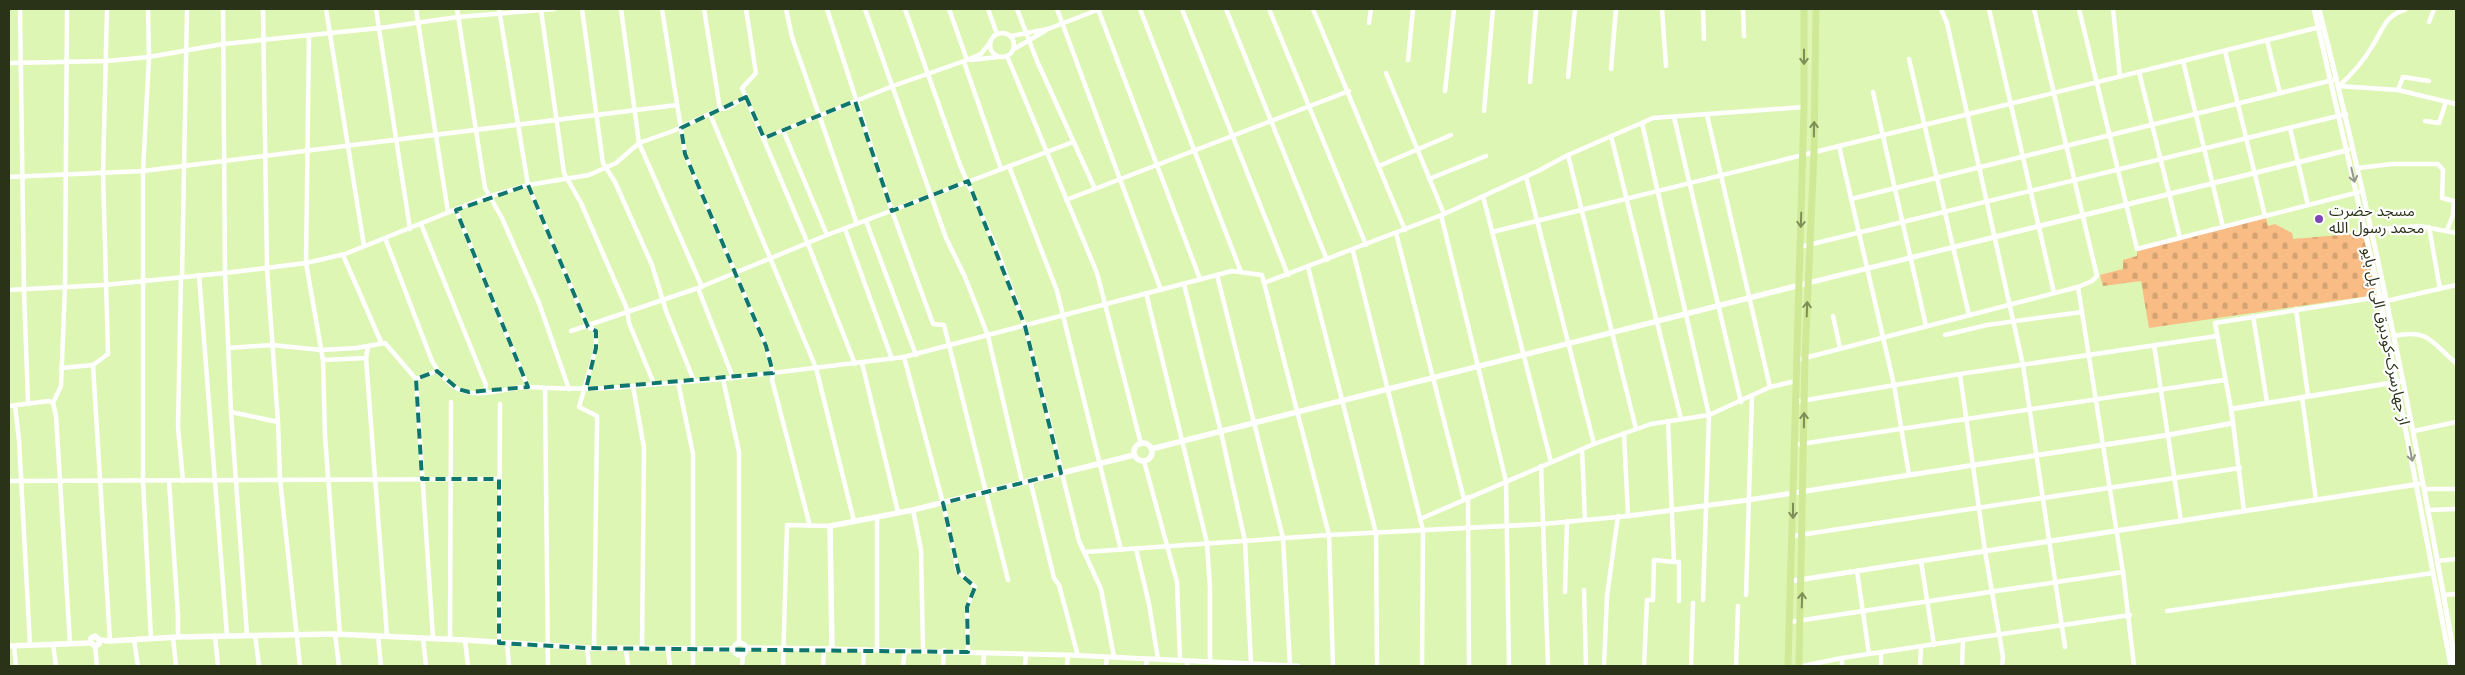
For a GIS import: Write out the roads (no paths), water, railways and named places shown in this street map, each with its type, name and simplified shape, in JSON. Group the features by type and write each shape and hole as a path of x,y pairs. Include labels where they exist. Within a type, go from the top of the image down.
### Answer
{"main road":[{"path":"1788,666 1792,581 1795,402 1803,155 1804,9"},
{"path":"1801,666 1804,400 1814,152 1816,9"},
{"path":"1151,449 1342,402 1611,331 1751,299 1808,282"},
{"path":"1134,455 1135,448 1141,444 1148,445 1151,449"},
{"path":"1134,455 1144,461 1150,456 1151,449"},
{"path":"11,646 70,643 98,645 100,640 175,637 338,634 591,648 734,649 739,654 745,651 832,649 830,526 877,518 943,503 1134,455"},
{"path":"734,649 739,643 743,643 745,651"}],"street":[{"path":"20,9 24,290 28,403"},
{"path":"67,9 65,286 61,386 52,403 56,416 62,481 70,643"},
{"path":"61,368 92,365 108,354 104,284 103,173 107,9"},
{"path":"148,9 149,57 142,171 143,480 151,639"},
{"path":"183,481 178,427 187,9"},
{"path":"223,9 225,273 235,480 247,635"},
{"path":"263,9 267,268 278,422 280,479 300,666"},
{"path":"326,9 364,246"},
{"path":"376,9 410,228"},
{"path":"416,9 448,212"},
{"path":"457,9 482,173 489,197 502,218 539,303 569,389"},
{"path":"9,63 107,61 149,57 223,44 380,28 499,11 554,9"},
{"path":"582,9 603,163 615,182 652,265 694,381"},
{"path":"621,9 639,143 700,287 733,378"},
{"path":"662,9 685,154 766,346 773,373 772,380 810,526"},
{"path":"704,9 720,109"},
{"path":"746,9 756,66 756,73 752,79 743,85 746,97 808,244 855,364"},
{"path":"786,9 792,37 857,224"},
{"path":"827,9 892,211 932,324 944,325 1008,580"},
{"path":"866,9 946,238 965,277 988,336 1022,482"},
{"path":"905,9 960,166 999,255 1025,326 1079,541 1094,578 1101,589 1114,657"},
{"path":"949,9 1002,169"},
{"path":"988,9 997,34"},
{"path":"1017,9 1029,42 1095,189"},
{"path":"1057,9 1161,290"},
{"path":"764,138 893,86 966,61 981,54 997,34 1011,36 1048,29 1099,9 1200,279"},
{"path":"1140,9 1196,150 1241,272"},
{"path":"1182,9 1288,274"},
{"path":"1226,9 1328,260"},
{"path":"1268,9 1310,106 1366,245"},
{"path":"1313,9 1349,91 1405,230"},
{"path":"1369,23 1371,9"},
{"path":"1408,60 1413,9"},
{"path":"1445,91 1454,9"},
{"path":"1484,111 1493,9"},
{"path":"1530,82 1536,9"},
{"path":"1568,77 1575,9"},
{"path":"1611,69 1616,9"},
{"path":"1662,9 1666,66"},
{"path":"1702,9 1704,39"},
{"path":"1743,9 1744,36"},
{"path":"1941,9 1947,23 1968,114 2023,365 2065,647"},
{"path":"1989,9 2054,293"},
{"path":"1797,360 2078,287 2092,281 2097,276 2034,9"},
{"path":"2079,9 2108,136 2127,204 2137,249 2360,192"},
{"path":"2113,9 2120,77"},
{"name":"از جهارسرک-کودبرق الی پل بایو","path":"2314,9 2321,27 2336,87 2346,114 2358,168 2360,192 2404,381 2414,431 2433,573 2451,666"},
{"name":"از جهارسرک-کودبرق الی پل بایو","path":"2319,9 2321,27"},
{"path":"2336,87 2373,46 2382,27 2393,13 2406,9"},
{"path":"2429,22 2434,9"},
{"path":"541,10 564,173 581,203 628,312 629,323 654,384"},
{"path":"499,11 528,185 588,327 596,331 597,342 586,390 579,407 597,416 589,666"},
{"path":"1492,232 1537,219 1721,176 2321,27"},
{"path":"966,61 1007,56 1048,29"},
{"path":"309,34 306,262 323,360 339,666"},
{"path":"1011,36 1014,50"},
{"path":"2267,40 2280,93"},
{"path":"991,41 991,50 998,57"},
{"path":"2225,51 2265,216"},
{"path":"1007,56 1097,274 1141,444"},
{"path":"1909,59 1969,315"},
{"path":"2183,61 2223,227"},
{"path":"2139,72 2180,238"},
{"path":"1386,73 1430,179 1442,214 1506,481 1509,666"},
{"path":"2398,90 2402,77 2429,81"},
{"path":"1851,199 2334,79"},
{"path":"2336,87 2398,90 2456,104"},
{"name":"از جهارسرک-کودبرق الی پل بایو","path":"2336,87 2339,116 2347,150 2371,230 2397,382 2428,510 2456,666"},
{"path":"1066,200 1349,91"},
{"path":"1873,92 1926,326"},
{"path":"9,290 143,281 225,273 343,255 489,197 528,185 589,174 627,156 639,143 681,128 720,109 727,108 746,97"},
{"path":"2425,121 2439,123 2446,102"},
{"path":"9,177 142,171 677,104"},
{"path":"1264,283 1405,230 1526,177 1568,155 1654,118 1804,108"},
{"path":"710,114 772,258 816,368 854,521"},
{"path":"1800,247 1988,203 2346,114"},
{"path":"1707,115 1770,387"},
{"path":"1674,117 1741,402"},
{"path":"1642,122 1709,415 1703,600"},
{"path":"2290,128 2308,205"},
{"path":"783,130 827,235"},
{"path":"1379,166 1451,135"},
{"path":"1611,136 1681,419"},
{"path":"571,331 664,301 736,274 827,235 1073,142"},
{"path":"1839,146 1894,385 1909,475"},
{"path":"1808,282 1954,248 2354,149"},
{"path":"1568,155 1636,429"},
{"path":"1430,179 1486,156"},
{"path":"2358,168 2392,164 2438,164 2442,170 2442,198 2455,201 2453,215 2447,230"},
{"path":"1009,166 1057,290 1101,464 1120,550"},
{"path":"1526,177 1570,343 1594,444"},
{"path":"1483,196 1551,462"},
{"path":"456,210 528,387"},
{"path":"866,221 916,354"},
{"path":"421,224 486,385 484,392"},
{"path":"2371,230 2430,227 2456,233"},
{"path":"2430,227 2440,289"},
{"path":"845,229 892,359"},
{"path":"1396,233 1466,498 1469,666"},
{"path":"385,238 437,371 458,389 469,392 500,392 528,387 586,390 733,378 892,359 988,336 1232,271 1262,275 1330,535 1333,666"},
{"path":"1353,251 1423,530 1422,666"},
{"path":"343,255 381,342 385,343 416,380 434,638"},
{"path":"1308,267 1376,533 1377,666"},
{"path":"199,275 227,636"},
{"path":"1217,275 1283,538 1290,666"},
{"path":"1184,284 1221,432 1245,541 1251,664"},
{"path":"2244,512 2240,468 2231,409 2224,380 2215,323 2296,309 2384,298 2456,285"},
{"path":"2078,287 2130,615 2134,666"},
{"path":"1146,294 1207,543 1210,588 1210,662"},
{"path":"2296,309 2308,396"},
{"path":"1945,335 1978,327 2082,312"},
{"path":"1833,316 1840,348"},
{"path":"2253,316 2267,402"},
{"path":"2394,336 2412,332 2431,339 2456,363"},
{"path":"1795,402 1960,374 2217,336"},
{"path":"228,348 272,345 321,350 368,347 381,342"},
{"path":"2154,345 2181,521"},
{"path":"368,347 366,358 387,636"},
{"path":"904,357 943,503 958,571 975,587 967,607 968,652"},
{"path":"323,360 366,358"},
{"path":"862,363 898,512"},
{"path":"92,365 110,641"},
{"path":"416,380 437,371"},
{"path":"1960,374 1985,552 2000,635 2003,657 2002,666"},
{"path":"723,379 739,452 739,643"},
{"path":"1794,445 2224,380"},
{"path":"1420,519 1594,444 1636,429 1668,421 1709,415 1741,402 1770,387 1796,381"},
{"path":"2231,409 2404,381"},
{"path":"678,382 693,454 693,666"},
{"path":"634,386 644,448 642,649"},
{"path":"545,389 546,646 548,666"},
{"path":"1746,595 1752,396"},
{"path":"2302,397 2316,500"},
{"path":"9,406 42,400 52,403"},
{"path":"450,639 451,402"},
{"path":"499,643 500,404"},
{"path":"15,406 30,645"},
{"path":"231,412 278,422"},
{"path":"1668,421 1674,562"},
{"path":"2414,431 2456,422"},
{"path":"1085,552 1330,535 1543,524 1673,511 1973,466 2233,423"},
{"path":"1624,433 1628,516"},
{"path":"1582,449 1584,520"},
{"path":"1144,461 1176,582 1180,660"},
{"path":"1541,466 1548,666"},
{"path":"1793,536 2240,468"},
{"path":"9,481 500,479"},
{"path":"1030,480 1054,578 1059,585 1078,656"},
{"path":"168,481 178,616 175,637 176,666"},
{"path":"1792,581 2316,500 2422,486 2456,490"},
{"path":"2428,510 2456,509"},
{"path":"913,510 921,550 923,650"},
{"path":"1604,666 1607,596 1618,516"},
{"path":"877,518 877,649"},
{"path":"1565,592 1567,521"},
{"path":"783,666 786,527 789,524 830,526"},
{"path":"1136,549 1149,604 1158,659"},
{"path":"1644,666 1646,600 1653,600 1654,560 1679,562 1679,601"},
{"path":"2437,561 2456,560"},
{"path":"1921,561 1934,645"},
{"path":"1857,571 1869,654"},
{"path":"1790,622 2123,572"},
{"path":"2167,611 2433,573"},
{"path":"1584,590 1586,666"},
{"path":"2443,595 2456,594"},
{"path":"1691,666 1692,604"},
{"path":"1736,666 1738,606"},
{"path":"1801,666 1842,658 2130,615"},
{"path":"2450,628 2456,628"},
{"path":"255,635 259,666"},
{"path":"215,636 218,666"},
{"path":"378,636 382,666"},
{"path":"423,638 426,666"},
{"path":"134,640 138,666"},
{"path":"465,640 468,666"},
{"path":"1962,666 1963,640"},
{"path":"53,644 56,666"},
{"path":"507,644 509,666"},
{"path":"93,645 97,666"},
{"path":"11,646 16,666"},
{"path":"1920,666 1921,647"},
{"path":"626,649 628,666"},
{"path":"668,649 670,666"},
{"path":"823,666 824,649"},
{"path":"832,649 944,650 984,654 1068,655 1180,660 1187,664 1210,662 1228,665 1298,666"},
{"path":"863,666 864,649"},
{"path":"903,666 904,650"},
{"path":"943,666 944,650"},
{"path":"742,666 745,651"},
{"path":"1881,653 1881,666"},
{"path":"983,666 984,654"},
{"path":"1025,666 1026,654"},
{"path":"1067,666 1068,655"},
{"path":"1106,666 1107,657"},
{"path":"1842,658 1842,666"},
{"path":"1146,666 1147,659"}],"place":[{"name":"مسجد حضرت محمد رسول الله","path":"2319,219"}]}
